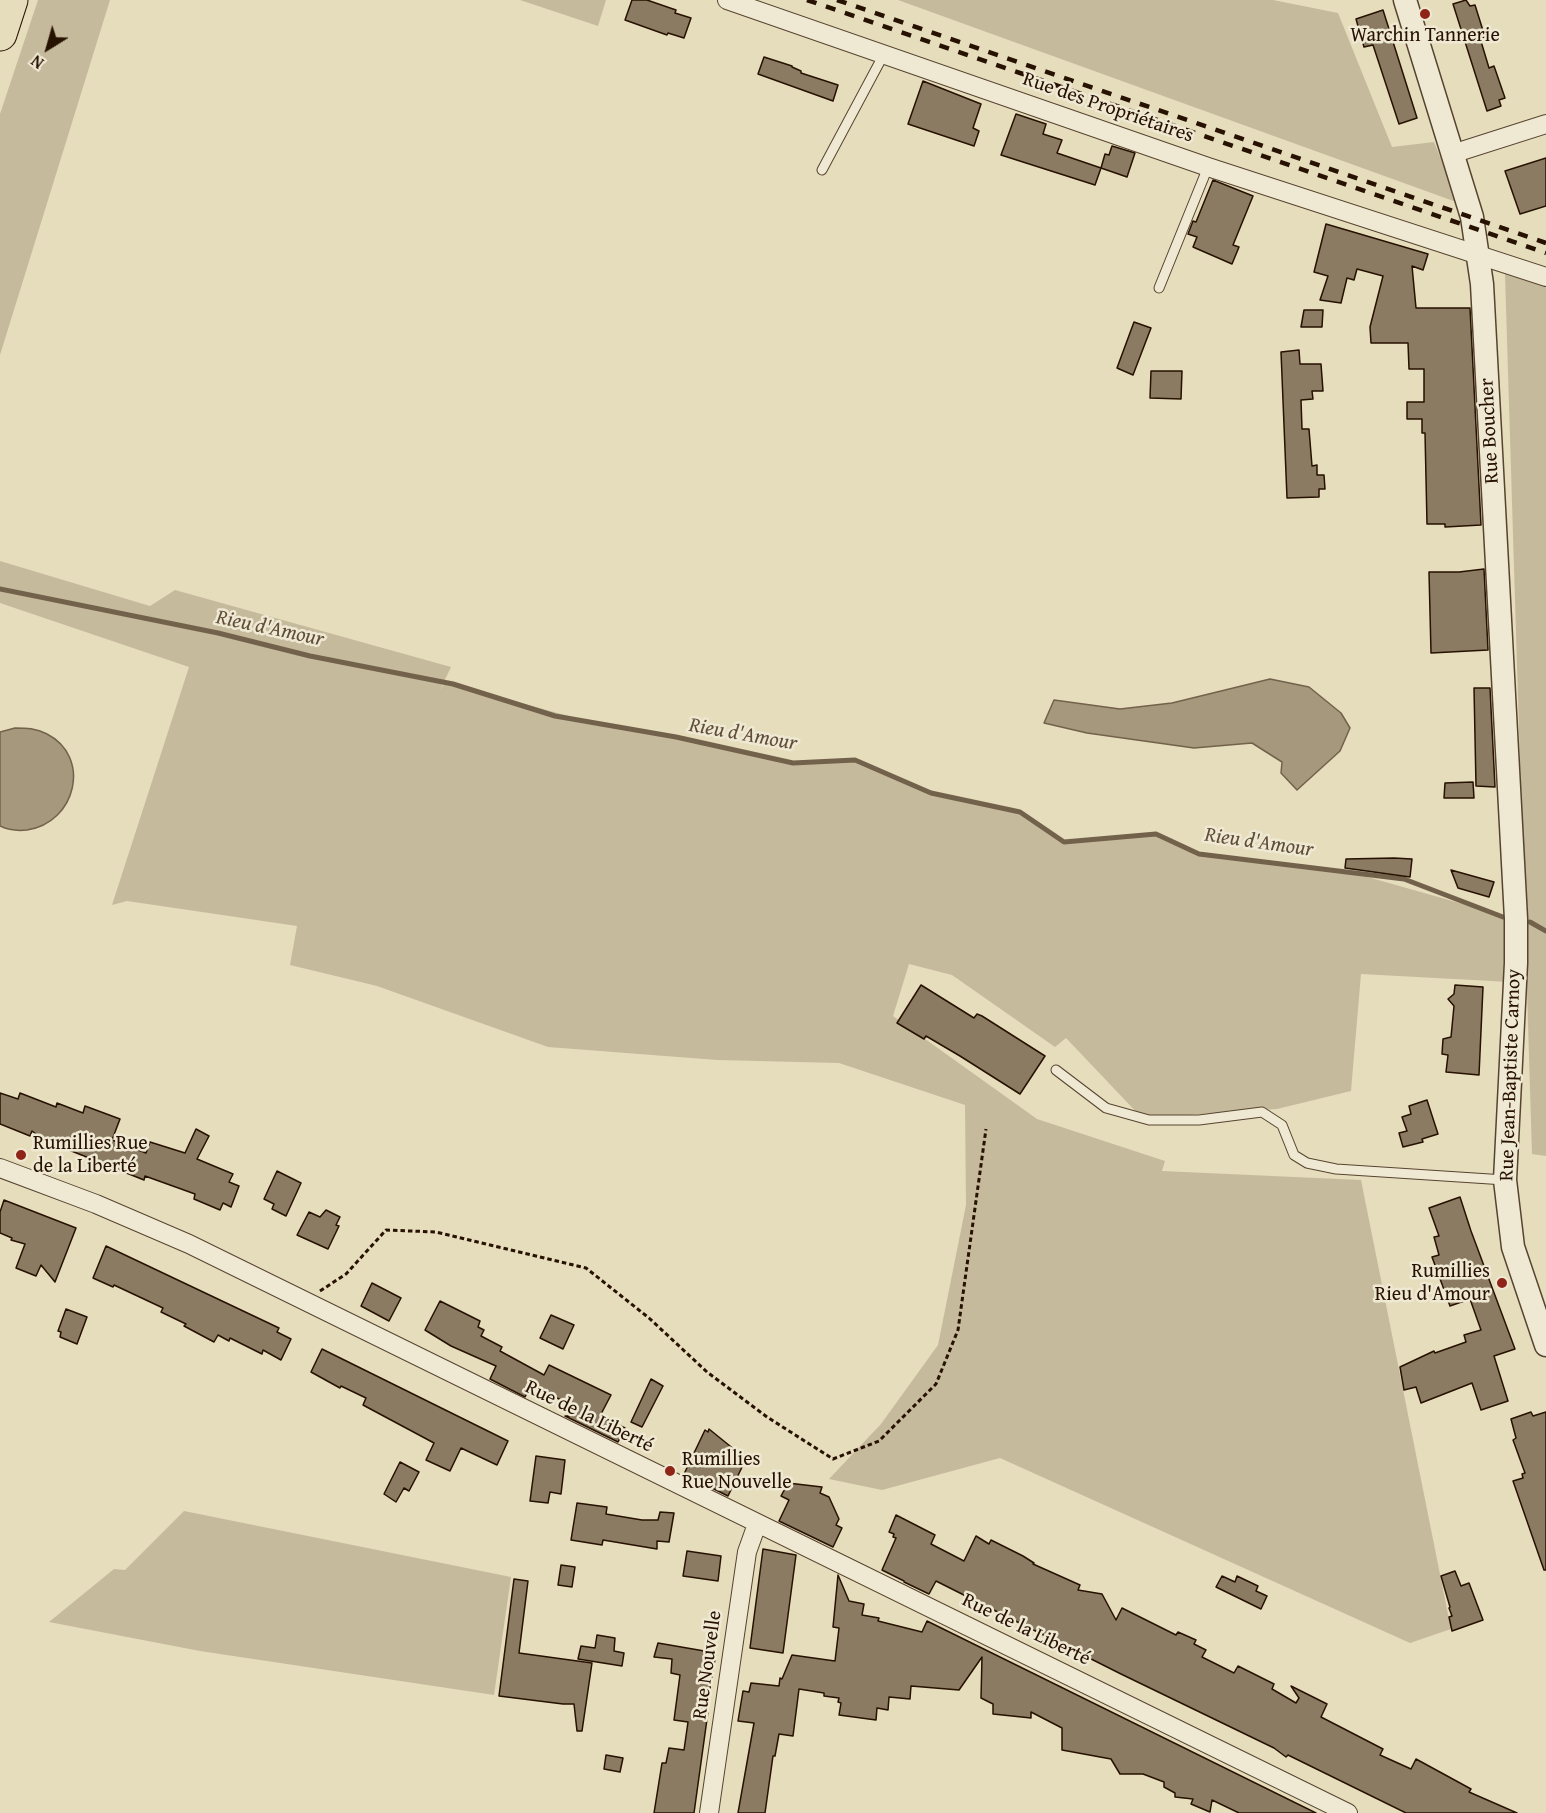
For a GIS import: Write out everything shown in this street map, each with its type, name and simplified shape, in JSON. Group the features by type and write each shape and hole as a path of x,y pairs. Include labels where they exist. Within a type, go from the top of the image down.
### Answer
{"highway":[{"path":"0,34 11,0"}],"street":[{"name":"Rue des Propriétaires","path":"727,0 1208,167 1546,277"},
{"name":"Rue Boucher","path":"1405,0 1472,217 1482,284 1514,872"},
{"path":"1452,154 1546,124"},
{"name":"Rue Jean-Baptiste Carnoy","path":"1514,872 1516,963 1505,1180 1513,1247 1546,1346"},
{"name":"Rue de la Liberté","path":"0,1168 157,1230 1348,1813"},
{"name":"Rue Nouvelle","path":"709,1813 747,1552 757,1524"}],"lane":[{"path":"822,170 884,54"},
{"path":"1159,288 1208,167"},
{"path":"1056,1070 1106,1108 1149,1120 1199,1120 1262,1112 1282,1125 1294,1155 1307,1163 1336,1169 1505,1180"}],"path":[{"path":"311,1304 317,1293 346,1274 386,1230 436,1232 586,1268 649,1318 707,1371 767,1417 833,1459 879,1441 936,1384 958,1330 986,1129"}],"shaded area":[{"path":"38,0 110,0 0,355 0,114"},
{"path":"520,0 606,0 598,26"},
{"path":"898,0 1273,0 1338,13 1392,147 1434,142 1459,203"},
{"path":"1505,274 1546,287 1546,1156 1532,1154"},
{"path":"0,561 150,606 175,590 451,667 440,690 445,682 594,723 793,762 855,760 938,794 1020,812 1064,842 1156,834 1199,854 1350,872 1516,919 1510,982 1361,974 1351,1091 1277,1109 1142,1118 1066,1038 1055,1047 952,975 909,964 893,1016 1037,1119 1165,1161 1162,1171 1361,1180 1451,1629 1410,1643 1000,1458 882,1490 829,1479 881,1424 938,1345 966,1205 965,1105 839,1063 717,1060 548,1047 377,986 290,965 297,926 127,901 112,905 189,667 0,603"},
{"path":"1270,679 1309,687 1341,713 1350,728 1340,751 1297,790 1281,773 1282,762 1252,743 1194,748 1087,733 1044,723 1054,700 1120,709 1172,703"},
{"path":"15,728 39,731 61,744 70,758 73,773 72,788 67,803 44,825 27,830 13,830 0,826 0,732"},
{"path":"184,1511 511,1577 494,1695 200,1651 49,1622 114,1569 125,1570"}],"building":[{"path":"632,0 647,0 691,18 684,38 668,33 667,35 625,20"},
{"path":"1466,0 1470,6 1475,5 1485,37 1480,38 1489,68 1494,66 1505,98 1499,100 1501,106 1487,111 1453,4"},
{"path":"1383,10 1417,118 1399,124 1373,45 1364,47 1356,19"},
{"path":"764,57 792,66 801,73 838,85 833,101 758,74"},
{"path":"923,81 981,104 973,128 979,131 974,146 908,124"},
{"path":"1016,114 1046,124 1043,134 1062,140 1057,153 1101,168 1095,185 1001,155"},
{"path":"1112,146 1135,153 1127,177 1101,168 1105,154 1109,155"},
{"path":"1546,158 1546,206 1520,214 1505,171"},
{"path":"1213,180 1253,196 1233,245 1239,247 1232,264 1193,247 1197,237 1188,234 1193,221 1196,222"},
{"path":"1326,224 1428,254 1423,270 1412,266 1416,308 1470,308 1481,525 1445,527 1445,524 1427,524 1425,433 1422,433 1422,419 1407,419 1407,402 1424,402 1424,369 1409,369 1408,343 1371,343 1370,327 1383,276 1357,269 1354,280 1347,278 1341,303 1320,300 1328,276 1314,272"},
{"path":"1304,310 1323,310 1322,327 1301,327"},
{"path":"1134,322 1151,328 1133,375 1117,368"},
{"path":"1299,350 1300,364 1321,364 1323,391 1312,391 1313,399 1301,400 1302,429 1309,429 1312,466 1317,465 1317,475 1324,475 1325,489 1319,489 1319,497 1287,498 1281,352"},
{"path":"1151,371 1182,371 1181,399 1150,398"},
{"path":"1484,569 1488,650 1431,653 1429,572"},
{"path":"1474,688 1490,688 1495,787 1476,786"},
{"path":"1473,782 1474,798 1444,798 1445,783"},
{"path":"1346,859 1412,859 1410,877 1345,868"},
{"path":"1451,870 1494,882 1489,897 1458,888"},
{"path":"921,985 974,1018 977,1014 982,1016 1045,1056 1020,1094 926,1036 924,1039 897,1023"},
{"path":"1455,985 1483,987 1479,1075 1446,1072 1448,1055 1442,1054 1443,1039 1451,1037 1454,1006 1448,999 1454,994"},
{"path":"0,1093 18,1099 20,1093 56,1107 57,1103 83,1113 85,1106 120,1119 112,1140 146,1153 150,1142 185,1153 196,1129 209,1136 197,1159 233,1174 229,1182 239,1186 231,1207 223,1203 220,1210 194,1199 195,1194 145,1176 144,1180 44,1140 32,1131 30,1136 0,1124"},
{"path":"1427,1100 1438,1134 1422,1139 1423,1142 1403,1147 1399,1133 1407,1131 1402,1117 1411,1114 1409,1106"},
{"path":"277,1171 301,1183 286,1216 272,1209 274,1204 264,1199"},
{"path":"1460,1197 1515,1349 1494,1356 1508,1401 1481,1410 1472,1383 1421,1403 1416,1387 1404,1390 1400,1367 1434,1351 1435,1353 1466,1342 1464,1335 1481,1330 1470,1299 1450,1306 1432,1257 1439,1255 1434,1237 1439,1236 1429,1208"},
{"path":"4,1200 76,1228 55,1282 41,1265 36,1276 16,1268 25,1244 11,1240 12,1238 0,1233 0,1212"},
{"path":"326,1210 340,1217 336,1225 339,1226 328,1249 297,1235 309,1212 320,1217"},
{"path":"106,1246 279,1328 277,1332 291,1339 281,1360 263,1350 262,1354 230,1338 229,1341 218,1335 214,1342 184,1326 186,1324 161,1312 163,1308 114,1285 113,1287 93,1278"},
{"path":"372,1283 401,1298 389,1321 361,1306"},
{"path":"440,1301 480,1321 478,1327 484,1330 481,1336 502,1347 500,1351 544,1375 549,1365 611,1395 600,1416 625,1428 618,1442 565,1416 572,1416 577,1408 531,1385 525,1397 490,1379 496,1366 451,1346 425,1330"},
{"path":"66,1309 87,1317 77,1344 60,1337 61,1332 58,1331"},
{"path":"551,1315 574,1325 563,1349 540,1338"},
{"path":"322,1349 508,1441 497,1465 461,1448 450,1471 426,1460 434,1443 363,1405 366,1398 341,1386 340,1388 311,1372"},
{"path":"651,1379 663,1386 642,1427 631,1422"},
{"path":"1531,1412 1533,1416 1546,1412 1546,1570 1544,1570 1513,1481 1523,1478 1522,1474 1525,1473 1513,1440 1516,1438 1511,1419"},
{"path":"709,1429 746,1459 728,1496 684,1474 705,1430 708,1432"},
{"path":"536,1456 565,1460 561,1494 550,1492 548,1503 530,1501"},
{"path":"400,1462 419,1472 409,1491 404,1488 396,1502 384,1494"},
{"path":"788,1483 822,1487 820,1493 829,1497 839,1519 836,1525 842,1528 833,1547 779,1521 789,1500 781,1496"},
{"path":"577,1503 607,1507 606,1514 642,1520 658,1520 660,1512 674,1513 669,1542 657,1541 657,1549 603,1540 602,1545 571,1540"},
{"path":"896,1515 935,1535 931,1544 964,1561 976,1536 989,1544 991,1540 1023,1556 1033,1564 1080,1585 1078,1590 1102,1594 1116,1620 1122,1608 1176,1635 1178,1632 1196,1640 1194,1644 1206,1650 1202,1657 1234,1673 1238,1666 1274,1684 1272,1689 1296,1703 1299,1698 1291,1686 1327,1704 1321,1717 1383,1749 1380,1755 1411,1769 1416,1759 1471,1789 1469,1792 1517,1813 1406,1813 1288,1755 1286,1757 1274,1748 936,1581 929,1594 882,1570 896,1538 889,1532"},
{"path":"763,1549 796,1555 783,1653 750,1648"},
{"path":"687,1551 721,1556 718,1581 683,1576"},
{"path":"561,1565 575,1567 572,1587 558,1585"},
{"path":"1455,1571 1461,1586 1469,1583 1483,1620 1452,1631 1449,1617 1452,1616 1441,1576"},
{"path":"838,1575 849,1601 864,1604 862,1615 922,1632 927,1621 1316,1813 1239,1813 1212,1800 1210,1812 1191,1804 1193,1799 1175,1797 1175,1793 1164,1787 1164,1782 1143,1774 1120,1774 1111,1759 1062,1750 1062,1728 1031,1712 1031,1718 993,1714 993,1704 981,1698 982,1657 959,1690 911,1686 910,1699 889,1697 888,1710 877,1708 876,1720 839,1715 841,1703 838,1702 839,1698 799,1689 793,1736 779,1734 775,1756 773,1756 765,1813 738,1813 754,1723 738,1721 743,1691 749,1692 751,1683 779,1686 780,1678 782,1679 792,1655 835,1661 839,1628 833,1627"},
{"path":"1222,1576 1235,1582 1237,1576 1258,1586 1256,1591 1267,1596 1261,1609 1216,1587"},
{"path":"514,1579 528,1581 519,1653 592,1663 582,1731 577,1731 574,1704 499,1696"},
{"path":"597,1635 615,1638 614,1651 624,1653 622,1666 578,1659 581,1646 595,1648"},
{"path":"658,1643 716,1653 706,1711 708,1712 694,1813 654,1813 662,1763 666,1763 669,1748 684,1750 688,1722 674,1720 680,1675 671,1673 672,1659 654,1657"},
{"path":"606,1755 623,1758 620,1772 604,1769"}],"waterway":[{"name":"Rieu d'Amour","path":"0,589 218,633 310,656 453,684 555,716 676,737 793,763 855,760 931,793 1020,812 1064,842 1156,834 1199,854 1404,879 1503,917"},
{"name":"Rieu d'Amour","path":"1530,922 1546,931"}],"railway":[{"path":"807,0 1546,253"},
{"path":"837,0 1546,243"}],"place":[{"name":"Warchin Tannerie","path":"1425,14"},
{"name":"Rumillies Rue de la Liberté","path":"21,1155"},
{"name":"Rumillies Rieu d'Amour","path":"1502,1283"},
{"name":"Rumillies Rue Nouvelle","path":"670,1471"}]}
